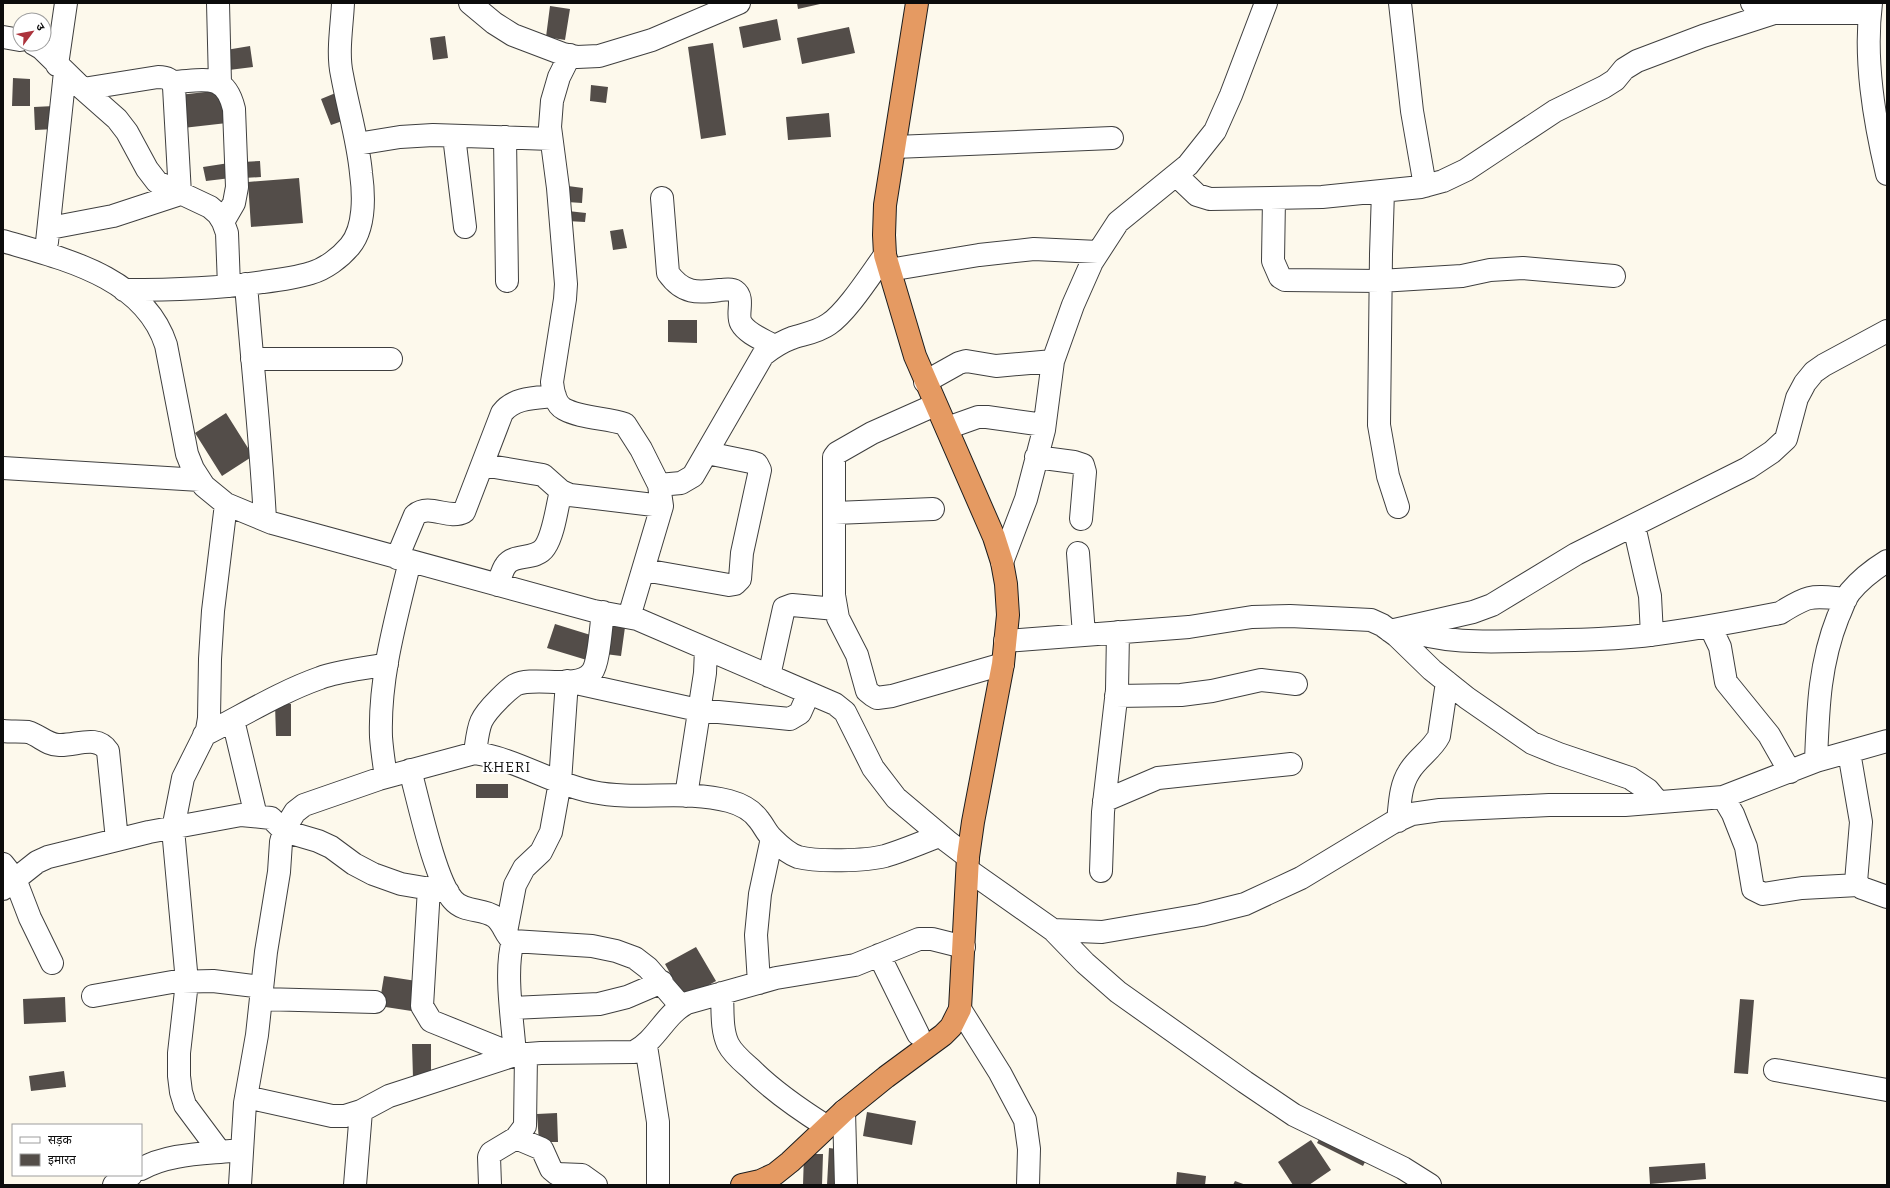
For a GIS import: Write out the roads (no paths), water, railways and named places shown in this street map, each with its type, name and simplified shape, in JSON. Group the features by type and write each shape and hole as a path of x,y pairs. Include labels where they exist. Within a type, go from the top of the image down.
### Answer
{"highway":[{"path":"742,1185 760,1182 775,1174 790,1162 826,1126 844,1111 943,1035 951,1027 960,1009 968,863 973,822 1003,664 1008,615 1006,584 1002,562 994,537 947,428 925,382 915,356 887,263 884,235 885,205 917,3"}],"street":[{"path":"45,254 50,228 66,3"},
{"path":"218,3 220,83"},
{"path":"124,290 181,290 237,285 312,273 326,267 351,246 357,233 362,211 362,174 357,144 341,74 343,3"},
{"path":"470,3 494,23 513,35 577,57 599,56 652,40 739,3"},
{"path":"1002,562 1026,499 1044,425 1053,362 1073,305 1092,262 1118,222 1176,175 1197,154 1215,131 1231,95 1266,3"},
{"path":"1400,3 1412,111 1425,186"},
{"path":"1752,3 1774,13"},
{"path":"1176,175 1197,195 1210,199 1322,197 1425,186 1443,181 1466,170 1555,111 1615,80 1624,69 1637,61 1703,36 1774,13 1871,8 1869,22 1870,65 1874,105 1887,174"},
{"path":"45,52 61,69 117,119 127,132 152,178 163,186 210,207 218,214 223,222 227,233 252,359 262,447 265,520"},
{"path":"570,55 559,77 552,101 551,139 558,188 566,284 552,382 553,392 563,409 626,424 641,449 661,495 644,570 629,617"},
{"path":"83,89 158,77 166,77 172,82 174,87 180,194"},
{"path":"172,82 212,80 220,83 229,94 234,109 237,186 234,203 223,222"},
{"path":"357,144 400,137 454,136 551,139"},
{"path":"454,136 465,227"},
{"path":"505,138 507,281"},
{"path":"895,146 1112,138"},
{"path":"1384,191 1380,281 1379,425 1388,476 1398,506"},
{"path":"50,228 113,216 180,194"},
{"path":"662,198 668,273 673,280 691,292 702,293 728,289 737,292 740,296 740,321 743,326 748,331 774,346"},
{"path":"1274,198 1273,261 1280,277 1285,280 1380,281 1462,276 1504,269 1523,268 1614,276"},
{"path":"3,241 87,268 113,282 147,309 163,334 177,395 187,454 193,469 204,486 226,504 265,520 403,560 603,612 637,619 835,704 845,712 873,768 891,792 968,863 1053,930 1085,964 1118,992 1294,1115 1397,1165 1430,1185"},
{"path":"483,465 543,475 562,491 570,495 586,497 661,495 687,481 693,476 763,355 774,346 791,338 818,331 830,324 887,263 1034,249 1098,252"},
{"path":"1395,630 1473,612 1492,605 1576,554 1748,468 1772,452 1786,439 1797,398 1805,382 1814,372 1824,364 1887,331"},
{"path":"252,359 391,359"},
{"path":"925,382 959,363 966,361 996,366 1053,362"},
{"path":"386,777 381,738 382,706 403,560 415,515 424,510 458,514 464,512 502,413 507,406 512,402 520,400 555,396"},
{"path":"935,405 872,433 837,453 833,461 835,513 834,595 838,618 857,655 867,691 877,698 892,696 1003,664"},
{"path":"947,428 978,417 1044,425"},
{"path":"644,570 729,585 735,584 740,578 742,553 760,470 757,464 751,462 707,453"},
{"path":"1036,457 1074,462 1083,465 1085,472 1081,519"},
{"path":"3,468 200,480"},
{"path":"498,585 507,563 512,560 534,555 545,548 562,491"},
{"path":"220,1152 193,1117 182,1099 179,1069 187,982 173,829 183,778 204,735 209,718 213,610 226,504"},
{"path":"835,513 933,509"},
{"path":"1634,526 1650,596 1652,635"},
{"path":"1078,553 1084,635"},
{"path":"1816,761 1820,679 1832,632 1846,599 1862,580 1887,561"},
{"path":"1005,641 1189,627 1252,617 1271,616 1371,620 1395,630 1441,639 1478,642 1569,641 1652,635 1710,626 1780,613 1805,598 1816,596 1846,599"},
{"path":"769,676 784,608 792,605 836,609"},
{"path":"475,753 478,726 484,716 507,691 516,685 524,683 576,680 586,677 592,672 596,663 603,612"},
{"path":"1710,626 1720,647 1726,682 1769,735 1790,772"},
{"path":"1395,630 1447,682 1532,743 1559,754 1630,778 1648,790 1658,802"},
{"path":"1101,871 1104,801 1116,696 1118,632"},
{"path":"686,796 698,710 705,673 706,649"},
{"path":"204,735 276,698 320,678 334,673 387,664"},
{"path":"1116,696 1181,695 1225,688 1261,680 1296,684"},
{"path":"567,681 698,710 790,719 800,713 808,693"},
{"path":"490,1185 489,1157 491,1153 516,1138 522,1131 526,1121 520,1055 512,1008 510,936 515,885 524,868 541,852 551,832 560,782 567,681"},
{"path":"1398,821 1401,794 1409,771 1436,742 1439,736 1447,682"},
{"path":"840,708 872,695"},
{"path":"233,720 256,816"},
{"path":"3,732 29,732 46,742 59,745 95,742 104,746 108,751 117,840"},
{"path":"1053,930 1102,932 1201,915 1245,904 1301,878 1412,814 1440,810 1549,805 1625,805 1723,797 1816,761 1887,742"},
{"path":"1849,752 1861,822 1856,876 1858,885"},
{"path":"240,1185 241,1150 246,1097 257,1035 261,993 284,831 295,812 304,805 386,777 475,753 488,755 518,764 560,782 593,792 618,796 653,794 729,801 746,807 758,818 772,838 784,849 797,857 825,860 885,856 934,838 938,834"},
{"path":"1104,801 1158,778 1292,764"},
{"path":"410,770 435,860 439,890 422,1006 431,1021 520,1055"},
{"path":"1723,797 1733,814 1746,848 1753,889 1757,892 1763,894 1802,888 1858,885 1862,888 1887,897"},
{"path":"52,963 30,918 7,877 48,857 117,840 241,815 256,816 271,818 284,831 318,841 331,847 354,864 373,874 401,884 439,890 458,904 495,917 510,936 592,946 616,951 635,958 662,982 681,1006"},
{"path":"759,983 756,935 760,894 772,838"},
{"path":"246,1097 332,1116 345,1116 361,1111 389,1096 520,1055 634,1052 646,1046 675,1010 681,1006 776,978 855,965 919,939 932,939 964,947"},
{"path":"879,955 918,1034"},
{"path":"93,996 172,982 213,981 261,993 374,1002"},
{"path":"512,1008 599,1004 627,997 662,982"},
{"path":"722,993 724,1034 729,1046 738,1058 775,1092 826,1126"},
{"path":"960,1009 1000,1073 1025,1120 1029,1149 1028,1185"},
{"path":"646,1046 658,1122 658,1185"},
{"path":"1775,1070 1887,1090"},
{"path":"354,1185 361,1111"},
{"path":"844,1111 846,1185"},
{"path":"516,1138 542,1149 553,1172 557,1174 582,1175 596,1185"},
{"path":"142,1168 150,1164 169,1158 241,1150"},
{"path":"114,1185 129,1176"}],"district":[{"name":"KHERI","path":"507,767"}]}
